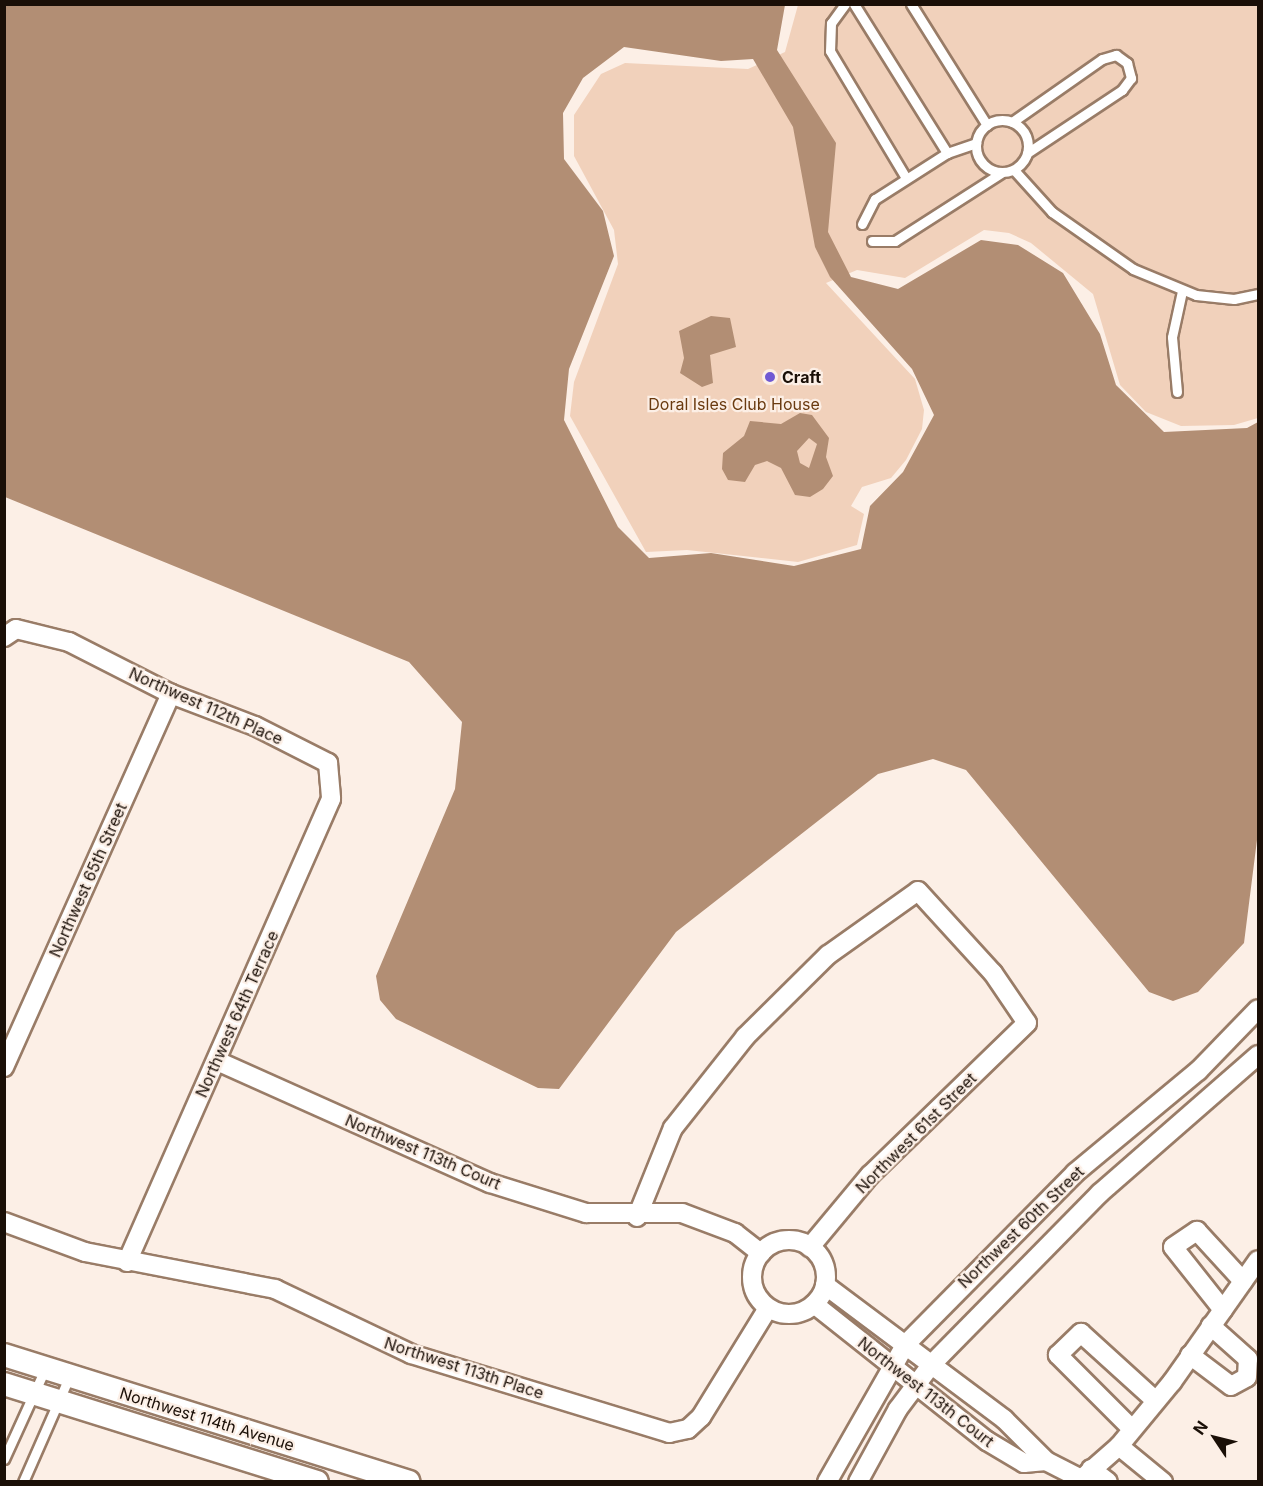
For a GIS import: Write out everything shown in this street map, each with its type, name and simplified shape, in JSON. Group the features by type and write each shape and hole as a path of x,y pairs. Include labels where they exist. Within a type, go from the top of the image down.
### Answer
{"street":[{"name":"Northwest 112th Place","path":"10,633 69,642 171,694 255,726 328,763"},
{"name":"Northwest 65th Street","path":"4,1067 171,694"},
{"name":"Northwest 64th Terrace","path":"127,1262 331,799 328,763"},
{"name":"Northwest 61st Street","path":"637,1216 673,1128 731,1055 828,955 918,891 993,973 1027,1023 870,1175 810,1247"},
{"name":"Northwest 60th Street","path":"830,1474 889,1366 905,1345 1075,1173 1198,1071 1258,1009"},
{"name":"Northwest 60th Street","path":"859,1480 913,1386 931,1365 1100,1193 1258,1055"},
{"name":"Northwest 113th Court","path":"217,1061 490,1183 586,1213 637,1216 682,1213 735,1233 761,1252"},
{"name":"Northwest 113th Place","path":"4,1222 127,1262 236,1277 275,1289 411,1354 669,1433 688,1429 701,1417 768,1308"},
{"path":"1223,1310 1173,1247 1197,1231 1243,1281"},
{"path":"790,1240 810,1247 823,1263 825,1285 814,1304 792,1314 768,1308 753,1288 754,1263 761,1252 790,1240"},
{"path":"1083,1476 1119,1446 1156,1401 1258,1260"},
{"name":"Northwest 113th Court","path":"825,1285 1004,1419 1046,1461 1083,1476 1108,1482"},
{"name":"Northwest 113th Court","path":"814,1304 913,1386 1024,1463 1046,1461"},
{"path":"1190,1355 1231,1386 1247,1377 1248,1359 1211,1326"},
{"path":"1132,1430 1058,1354 1081,1333 1156,1401"},
{"name":"Northwest 114th Avenue","path":"4,1355 409,1482"},
{"name":"Northwest 114th Avenue","path":"4,1384 317,1482"},
{"path":"1119,1446 1163,1482"},
{"path":"830,1474 859,1480"}],"lane":[{"path":"845,4 831,23 830,51 906,178"},
{"path":"854,4 947,153"},
{"path":"911,4 987,124"},
{"path":"872,241 895,241 1001,173 1014,170 1027,153 1128,85 1127,63 1116,55 1102,59 1012,122 987,124"},
{"path":"1012,122 1027,139 1027,153"},
{"path":"862,224 867,206 906,178 947,153 976,143 987,124"},
{"path":"976,143 983,165 1001,173"},
{"path":"1014,170 1052,212 1133,268 1182,291 1222,298 1258,294"},
{"path":"1177,392 1172,337 1182,291"},
{"path":"4,1459 45,1369"},
{"path":"23,1482 69,1376"}],"green space":[{"name":"Doral Isles Club House","path":"798,5 1258,5 1258,418 1234,425 1181,426 1146,412 1120,385 1093,294 1031,243 1009,233 984,230 905,278 857,270 826,283 915,379 924,410 922,429 906,460 891,478 862,487 851,506 864,514 857,545 798,562 687,550 646,552 570,416 574,382 618,264 614,230 574,156 574,115 601,74 625,63 748,69 785,52"}],"shaded area":[{"path":"5,4 785,5 777,50 836,143 828,232 851,277 898,289 981,240 1018,245 1063,273 1100,334 1116,385 1164,432 1247,428 1258,422 1258,832 1244,943 1198,992 1173,1001 1149,992 966,770 933,759 878,774 676,932 559,1089 538,1088 396,1019 380,1000 376,976 455,789 462,722 409,662 5,497","holes":["624,47 721,61 753,59 793,127 815,247 830,277 912,369 934,415 903,472 870,506 861,549 794,566 711,553 649,558 618,527 564,420 569,369 614,256 603,211 564,159 563,113 583,78"]},
{"path":"711,316 730,318 736,347 710,355 713,383 702,387 680,373 684,358 679,331"},
{"path":"800,413 812,415 829,438 826,457 833,476 823,489 810,497 795,495 781,468 767,461 755,465 745,482 728,480 722,469 723,453 744,436 750,421 781,424","holes":["809,438 817,444 809,468 800,463 797,451"]}],"place":[{"name":"Craft","path":"770,377"}]}
